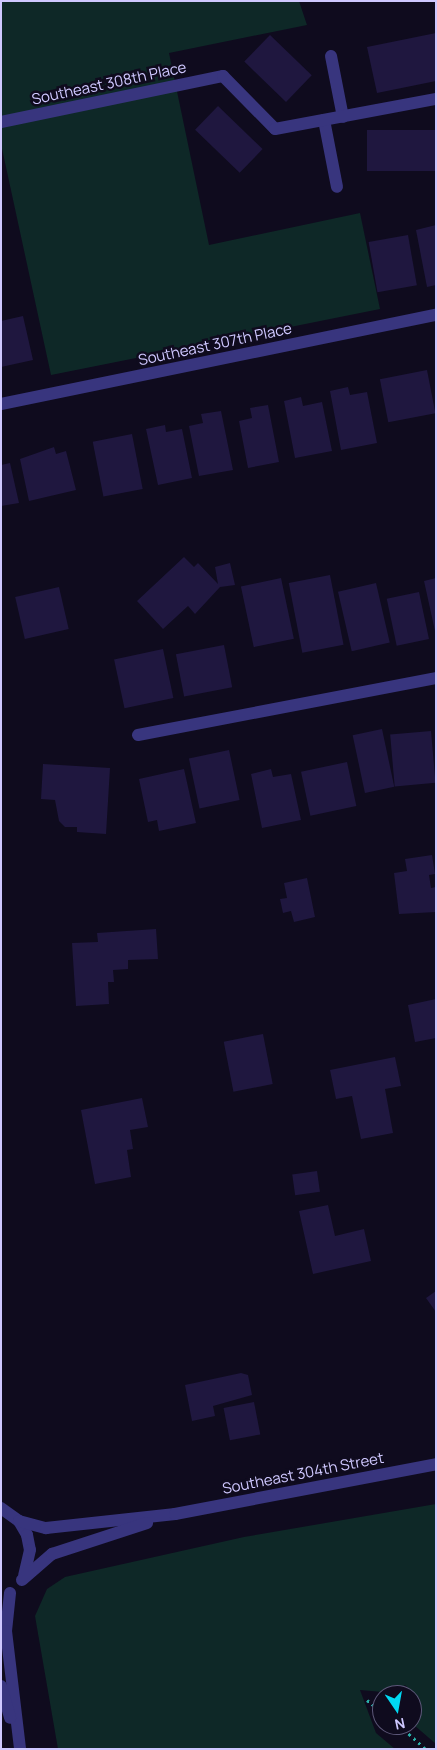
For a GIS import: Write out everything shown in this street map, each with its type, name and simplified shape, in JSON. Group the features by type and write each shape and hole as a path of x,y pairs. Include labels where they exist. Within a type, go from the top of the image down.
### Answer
{"street":[{"path":"331,56 343,116"},
{"name":"Southeast 308th Place","path":"1,122 223,76 276,129 324,120"},
{"path":"337,186 324,120 436,99"},
{"name":"Southeast 307th Place","path":"1,404 436,316"},
{"path":"138,735 436,678"},
{"name":"Southeast 304th Street","path":"19,1521 46,1528 176,1514 436,1464"},
{"path":"3,1507 19,1521 30,1550 22,1580"},
{"name":"Southeast 304th Street","path":"6,1595 52,1554 176,1514"},
{"path":"6,1595 6,1631 19,1749"},
{"path":"1,1686 19,1749"}],"path":[{"path":"367,1700 372,1704"},
{"path":"411,1735 426,1749"}],"green space":[{"path":"1,1 299,1 307,25 169,53 209,245 360,213 380,309 51,375 1,144"},
{"path":"436,1504 436,1744 422,1732 422,1685 372,1685 372,1691 360,1690 372,1722 372,1735 378,1735 395,1749 58,1749 35,1616 47,1589 65,1577 244,1537"}],"building":[{"path":"436,33 436,81 377,93 367,47"},
{"path":"270,35 312,75 286,102 244,62"},
{"path":"218,106 263,149 240,173 195,130"},
{"path":"367,130 436,130 436,171 367,171"},
{"path":"436,225 436,285 427,287 416,230"},
{"path":"408,235 417,285 377,292 369,242"},
{"path":"23,316 33,360 1,367 1,321"},
{"path":"427,370 435,413 388,422 380,379"},
{"path":"348,387 350,395 367,392 377,443 341,450 330,391"},
{"path":"301,397 303,406 322,402 332,451 295,458 284,401"},
{"path":"268,405 279,462 248,468 239,421 252,418 250,408"},
{"path":"221,411 233,470 199,476 189,426 203,423 201,414"},
{"path":"165,425 166,432 182,429 192,478 158,485 146,429"},
{"path":"132,434 143,489 103,497 93,442"},
{"path":"54,447 56,454 66,451 76,490 29,501 20,459"},
{"path":"10,463 19,503 1,506 1,465"},
{"path":"184,557 194,567 198,563 218,584 215,567 230,563 235,585 220,587 195,614 188,606 163,629 137,601"},
{"path":"330,575 344,645 302,653 289,583"},
{"path":"281,578 294,639 254,647 241,587"},
{"path":"436,578 436,631 435,631 424,581"},
{"path":"376,583 390,642 352,651 338,592"},
{"path":"59,587 69,629 25,639 15,597"},
{"path":"419,592 429,639 397,646 387,599"},
{"path":"224,645 232,687 184,697 176,654"},
{"path":"163,649 173,698 124,708 114,659"},
{"path":"382,729 394,787 365,793 353,735"},
{"path":"431,731 436,783 395,786 390,735"},
{"path":"229,750 240,800 199,808 189,759"},
{"path":"347,762 356,806 310,816 301,772"},
{"path":"43,764 110,768 106,834 77,832 77,827 65,827 59,821 55,800 41,799"},
{"path":"184,769 196,823 159,831 157,820 148,822 139,779"},
{"path":"271,769 273,777 291,774 301,820 262,828 251,774"},
{"path":"432,855 435,874 429,875 431,888 436,887 436,912 399,914 394,873 407,871 405,859"},
{"path":"307,878 315,917 294,922 291,911 283,913 280,899 287,898 284,883"},
{"path":"156,929 158,959 128,960 128,969 113,970 114,982 108,982 109,1004 76,1006 72,943 98,942 97,933"},
{"path":"436,999 436,1038 415,1042 408,1005"},
{"path":"263,1034 273,1084 233,1092 224,1042"},
{"path":"395,1057 401,1086 385,1089 393,1133 361,1139 352,1096 336,1099 330,1070"},
{"path":"142,1098 148,1127 130,1130 133,1149 127,1150 131,1177 95,1184 81,1110"},
{"path":"317,1171 320,1192 295,1195 292,1174"},
{"path":"328,1205 335,1236 364,1229 371,1261 313,1274 299,1211"},
{"path":"436,1291 436,1312 426,1298"},
{"path":"241,1373 248,1375 252,1395 213,1406 215,1416 192,1421 185,1385"},
{"path":"254,1402 260,1434 230,1440 224,1408"}]}
